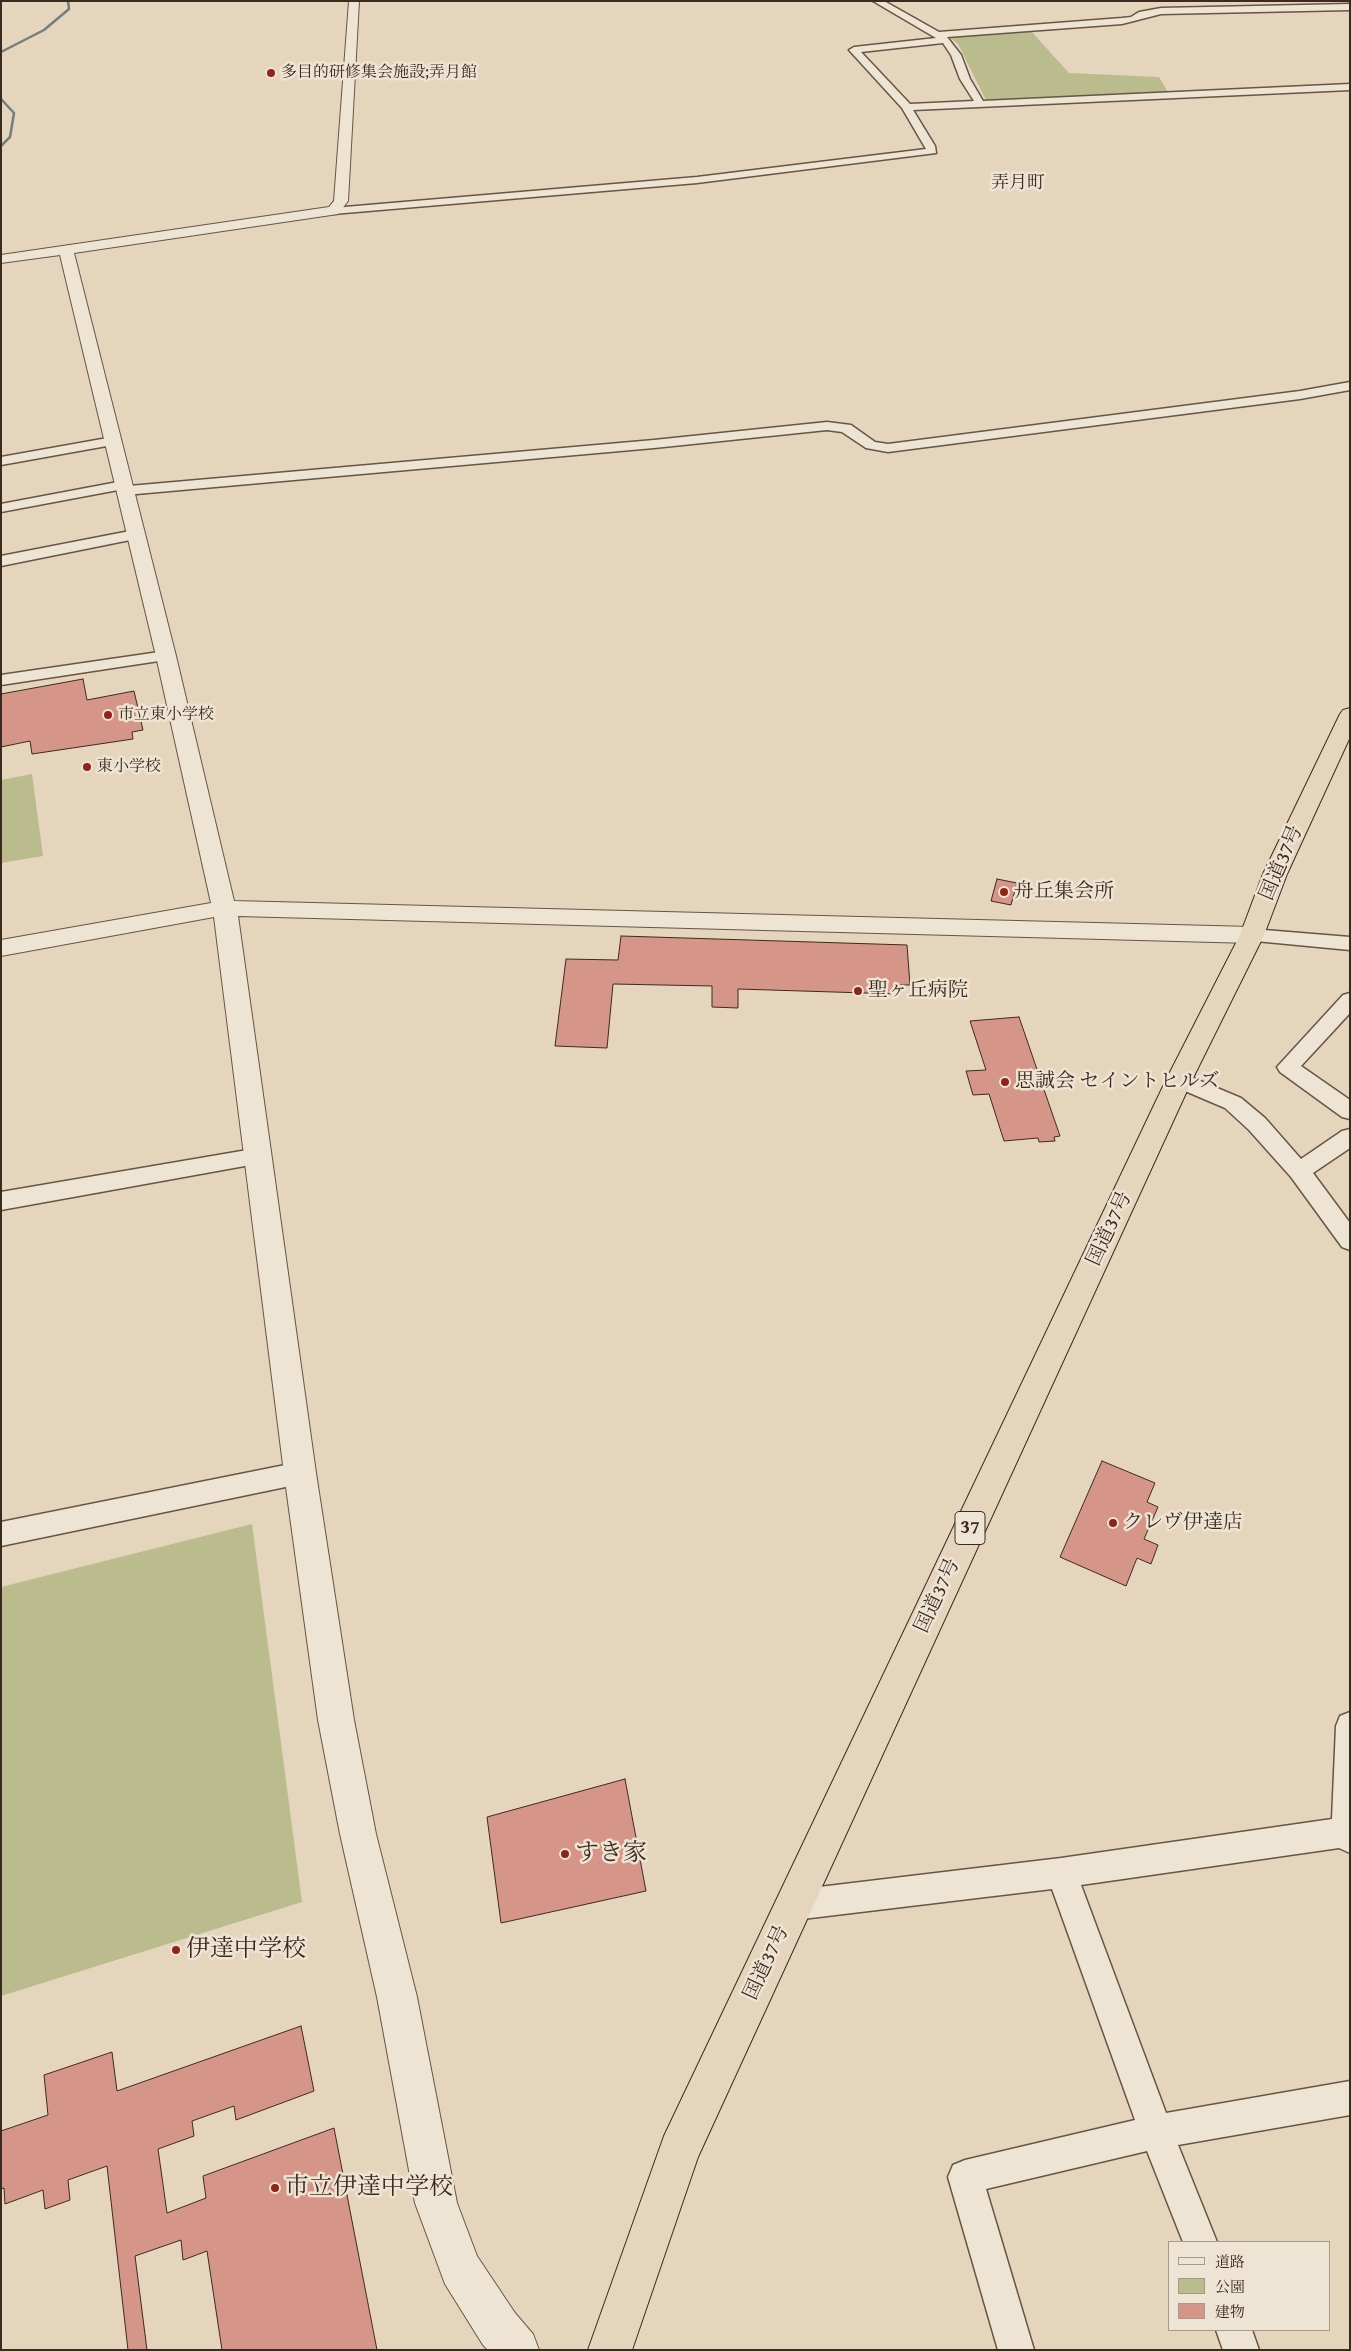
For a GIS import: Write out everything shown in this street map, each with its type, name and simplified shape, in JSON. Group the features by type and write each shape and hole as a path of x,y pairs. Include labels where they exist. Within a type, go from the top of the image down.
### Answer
{"highway":[{"name":"国道37号","path":"610,2350 618,2322 679,2151 1180,1080 1252,935 1275,874 1350,714"}],"street":[{"path":"333,211 341,201 354,1"},
{"path":"877,1 946,40 956,54 964,79 980,103"},
{"path":"936,34 1122,21 1134,19 1142,14 1160,11 1350,7"},
{"path":"1,259 333,211 697,180 915,156 932,151 908,113 907,106 854,50 946,40"},
{"path":"907,106 1350,87"},
{"path":"66,250 166,656 225,908 300,1473 336,1720 358,1834 397,1997 436,2203 460,2269 499,2329 517,2350"},
{"path":"1,508 124,488 654,444 828,426 846,428 871,445 888,448 1300,395 1350,386"},
{"path":"1,462 112,441"},
{"path":"1,561 135,535"},
{"path":"1,680 166,656"},
{"path":"1,948 225,908 1252,935 1350,944"},
{"path":"1350,1000 1288,1067 1350,1111"},
{"path":"1180,1080 1232,1103 1257,1124 1299,1171 1350,1241"},
{"path":"1299,1171 1350,1136"},
{"path":"1,1201 259,1156"},
{"path":"1,1534 300,1473"},
{"path":"794,1905 1061,1873 1348,1835 1350,1726"},
{"path":"1061,1873 1156,2132 1200,2241"},
{"path":"1016,2350 964,2177 1156,2132 1350,2098"},
{"path":"1234,2331 1241,2350"}],"green space":[{"path":"1030,30 1069,73 1159,77 1168,92 986,100 958,44 948,36"},
{"path":"32,774 43,856 1,863 1,780"},
{"path":"252,1524 302,1902 1,1996 1,1587"}],"building":[{"name":"市立東小学校","path":"83,679 87,700 134,691 143,730 132,732 133,739 32,754 30,741 1,747 1,694"},
{"name":"舟丘集会所","path":"997,879 1017,883 1011,905 991,901"},
{"name":"聖ヶ丘病院","path":"621,936 907,945 910,985 897,985 898,994 738,989 738,1008 712,1007 712,986 613,984 607,1048 555,1046 566,959 618,960"},
{"name":"思誠会 セイントヒルズ","path":"1019,1017 1060,1136 1054,1137 1055,1141 1039,1142 1038,1138 1004,1141 989,1094 973,1095 966,1071 986,1070 970,1021"},
{"name":"クレヴ伊達店","path":"1102,1461 1155,1483 1147,1502 1158,1507 1144,1539 1158,1545 1151,1564 1137,1558 1126,1586 1060,1557"},
{"name":"すき家","path":"625,1779 646,1891 501,1923 487,1817"},
{"name":"市立伊達中学校","path":"301,2026 314,2091 236,2120 234,2106 192,2121 194,2136 158,2149 167,2213 206,2198 203,2176 334,2128 377,2350 222,2350 207,2251 183,2260 181,2240 135,2256 147,2350 128,2350 107,2166 68,2180 70,2200 45,2209 43,2190 5,2204 4,2188 1,2189 1,2131 48,2115 44,2075 112,2052 117,2091"}],"waterway":[{"path":"1,52 44,30 69,9 68,1"},
{"path":"1,99 14,113 10,137 1,146"}],"place":[{"name":"多目的研修集会施設;弄月館","path":"271,73"},
{"name":"市立東小学校","path":"108,715"},
{"name":"東小学校","path":"87,767"},
{"name":"舟丘集会所","path":"1004,892"},
{"name":"聖ヶ丘病院","path":"858,991"},
{"name":"思誠会 セイントヒルズ","path":"1005,1082"},
{"name":"クレヴ伊達店","path":"1113,1523"},
{"name":"すき家","path":"565,1854"},
{"name":"伊達中学校","path":"176,1950"},
{"name":"市立伊達中学校","path":"275,2188"}],"district":[{"name":"弄月町","path":"1018,183"}]}
